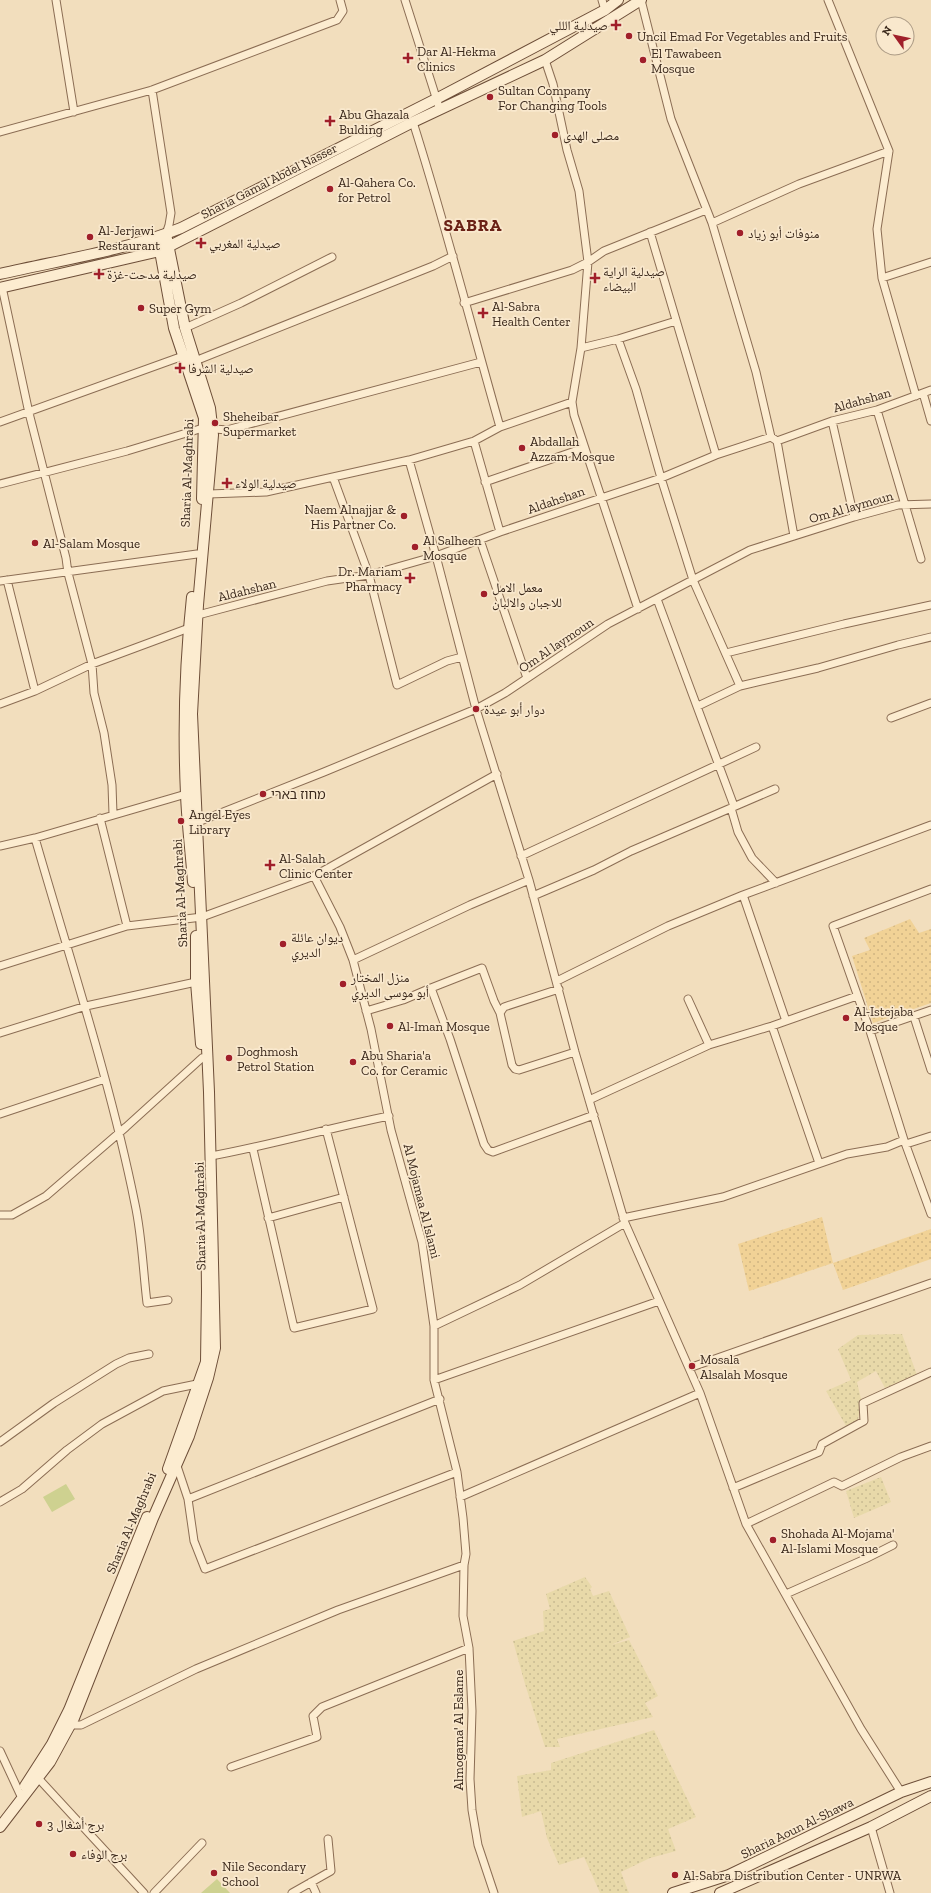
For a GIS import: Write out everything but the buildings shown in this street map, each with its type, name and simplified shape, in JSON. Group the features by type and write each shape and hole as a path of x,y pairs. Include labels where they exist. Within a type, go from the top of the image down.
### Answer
{"main road":[{"path":"0,274 110,249 166,234 436,99 604,5 618,0"},
{"name":"Sharia Gamal Abdel Nasser","path":"1,287 164,249 413,122 545,60 641,0"},
{"name":"Sharia Al-Maghrabi","path":"0,1819 35,1776 50,1762 70,1725 153,1518 190,1436 208,1378 215,1348 211,1156 199,917 198,822 192,714 208,494 208,428 174,328 164,249 166,234"},
{"name":"Sharia Al-Maghrabi","path":"0,1827 35,1776 69,1710 143,1525 170,1466 197,1384 206,1362 207,1292 202,1058 196,982 199,917 186,794 185,715 189,628 210,408 185,328 164,249"},
{"name":"Sharia Aoun Al-Shawa","path":"673,1893 729,1875 902,1792 931,1782"},
{"name":"Sharia Aoun Al-Shawa","path":"720,1893 871,1827 931,1796"}],"street":[{"path":"56,0 74,112"},
{"path":"0,132 152,90 337,20 343,11 340,0"},
{"path":"405,0 440,110"},
{"path":"641,0 671,119 712,223 756,372 774,439 794,536"},
{"path":"828,0 889,151 877,229 882,278 916,396"},
{"path":"545,60 553,84 567,150 579,190 588,262 581,348 572,402 584,448 638,609"},
{"path":"152,90 170,214 166,234"},
{"path":"413,122 453,256 464,303 500,427"},
{"path":"712,223 799,184 889,151"},
{"path":"464,303 551,278 588,262 604,251 706,210"},
{"path":"650,232 716,455"},
{"path":"195,361 426,269 453,256"},
{"path":"185,328 241,303 332,257"},
{"path":"882,278 931,262"},
{"path":"1,287 29,412 45,471 66,558 68,573 92,664 94,693 104,733 112,785 113,814"},
{"path":"581,348 676,322"},
{"path":"618,339 636,389 661,478 693,580 740,686"},
{"path":"0,422 183,356"},
{"path":"0,484 208,428 227,430 481,362"},
{"name":"Aldahshan","path":"198,615 327,581 369,575 436,556 500,532 661,478 716,455 832,421 877,410 931,390"},
{"path":"923,393 931,421"},
{"path":"208,494 266,492 409,460 474,441 500,427 572,402"},
{"path":"877,410 921,558"},
{"path":"832,421 854,517"},
{"path":"474,441 500,532"},
{"path":"485,482 584,448"},
{"path":"409,460 476,709 529,880 575,1052 624,1220 700,1393 746,1524 861,1729 902,1792"},
{"path":"333,477 369,575 397,685 448,661 462,657"},
{"name":"Om Al laymoun","path":"198,822 476,709 505,693 608,624 750,550 854,517 898,505 931,504"},
{"path":"480,540 527,678"},
{"path":"35,691 4,580 68,573 87,568 197,554"},
{"path":"657,599 698,706 733,807 738,832 752,858 776,882"},
{"path":"726,653 844,624 931,605"},
{"path":"0,704 35,691 92,664 189,628 198,615"},
{"path":"698,706 740,686 818,668 898,645 931,638"},
{"path":"891,718 931,703"},
{"path":"521,856 756,747"},
{"path":"0,966 127,926 199,917 314,876 497,774"},
{"path":"533,896 594,870 631,851 775,789"},
{"path":"0,846 35,838 113,814 186,794"},
{"path":"100,818 127,926"},
{"path":"557,981 668,926 776,882 931,825"},
{"path":"35,838 86,1006 119,1133 136,1206 148,1303 168,1300"},
{"name":"Al Mojamaa Al Islami","path":"314,876 340,928 353,960 389,1116 422,1242 434,1326 434,1380 440,1399 457,1472 466,1554 464,1565"},
{"path":"353,960 470,905 529,880"},
{"path":"931,889 833,926 856,996 870,1031 905,1142 931,1214"},
{"path":"743,895 786,1021"},
{"path":"366,1011 403,1000 482,968 500,1013 515,1069 519,1070 575,1052"},
{"path":"0,1032 86,1006 196,982"},
{"path":"431,988 450,1039 484,1144 488,1150 493,1152 594,1115"},
{"path":"500,1013 504,1007 559,989"},
{"path":"589,1100 709,1045 772,1026 856,996"},
{"path":"688,999 709,1045"},
{"path":"870,1031 931,1010"},
{"path":"914,1017 931,1070"},
{"path":"772,1026 819,1164"},
{"path":"0,1215 12,1215 46,1196 202,1058"},
{"path":"0,1114 105,1079"},
{"path":"211,1156 253,1148 326,1129 389,1116"},
{"path":"253,1148 294,1328 373,1309 326,1129"},
{"path":"434,1326 520,1285 624,1220 723,1197 847,1154 888,1147 931,1136"},
{"path":"268,1218 344,1197"},
{"path":"689,1368 931,1283"},
{"path":"434,1380 660,1301"},
{"path":"0,1442 54,1403 116,1364 129,1358 149,1354"},
{"path":"733,1488 819,1452 822,1444 864,1421 863,1403 931,1372"},
{"path":"0,1502 22,1489 67,1450 102,1424 163,1391 197,1384"},
{"path":"460,1497 700,1393"},
{"path":"188,1499 440,1399"},
{"path":"746,1524 834,1482 842,1486 901,1457 931,1446"},
{"path":"177,1466 188,1499 194,1541 205,1569 457,1472"},
{"path":"786,1594 866,1559 893,1545"},
{"path":"70,1725 81,1725 196,1669 338,1610 464,1565"},
{"name":"Almogama' Al Eslame","path":"464,1565 463,1616 469,1648 472,1711 470,1779 472,1810 478,1845 494,1893"},
{"path":"231,1766 317,1737 313,1716 322,1707 469,1648"},
{"path":"0,1751 20,1794"},
{"path":"35,1776 144,1893"},
{"path":"871,1827 890,1893"},
{"path":"292,1893 331,1871 328,1839"},
{"path":"154,1893 202,1844"},
{"path":"311,1882 316,1893"}],"shaded area":[{"path":"902,1334 917,1375 885,1388 876,1371 857,1382 861,1399 858,1420 846,1426 826,1391 851,1380 838,1349 858,1335"},
{"path":"881,1477 891,1502 854,1518 846,1491"},
{"path":"585,1577 592,1587 590,1589 593,1596 609,1591 630,1637 611,1645 629,1640 658,1696 645,1703 653,1717 557,1739 560,1747 545,1747 513,1641 544,1631 543,1611 550,1609 546,1594"},
{"path":"654,1730 696,1817 668,1829 676,1851 650,1858 621,1872 629,1893 600,1893 584,1857 559,1865 547,1838 541,1811 522,1817 517,1776 551,1770 551,1763"}],"sand":[{"path":"910,919 919,933 931,929 931,1003 873,1023 852,956 870,950 864,938"},
{"path":"822,1217 833,1263 749,1291 738,1244"},
{"path":"931,1229 931,1259 843,1290 833,1263"}],"green space":[{"path":"66,1484 75,1499 52,1512 43,1497"},
{"path":"217,1879 230,1893 201,1893"}],"place":[{"name":"صيدلية الللي","path":"616,25"},
{"name":"Uncil Emad For Vegetables and Fruits","path":"629,36"},
{"name":"Dar Al-Hekma Clinics","path":"408,58"},
{"name":"El Tawabeen Mosque","path":"643,60"},
{"name":"Sultan Company For Changing Tools","path":"490,97"},
{"name":"Abu Ghazala Bulding","path":"330,121"},
{"name":"مصلى الهدى","path":"555,135"},
{"name":"Al-Qahera Co. for Petrol","path":"330,189"},
{"name":"منوفات أبو زياد","path":"740,233"},
{"name":"Al-Jerjawi Restaurant","path":"90,237"},
{"name":"صيدلية المغربي","path":"201,243"},
{"name":"صيدلية مدحت-غزة","path":"99,274"},
{"name":"صيدلية الراية البيضاء","path":"595,278"},
{"name":"Super Gym","path":"141,308"},
{"name":"Al-Sabra Health Center","path":"483,313"},
{"name":"صيدلية الشرفا","path":"180,368"},
{"name":"Sheheibar Supermarket","path":"215,423"},
{"name":"Abdallah Azzam Mosque","path":"522,448"},
{"name":"صيدلية الولاء","path":"227,483"},
{"name":"Naem Alnajjar & His Partner Co.","path":"404,516"},
{"name":"Al-Salam Mosque","path":"35,543"},
{"name":"Al Salheen Mosque","path":"415,547"},
{"name":"Dr. Mariam Pharmacy","path":"410,578"},
{"name":"معمل الامل للاجبان والالبان","path":"484,594"},
{"name":"دوار أبو عيدة","path":"476,709"},
{"name":"מחוז בארי","path":"263,794"},
{"name":"Angel Eyes Library","path":"181,821"},
{"name":"Al-Salah Clinic Center","path":"270,865"},
{"name":"ديوان عائلة الديري","path":"283,944"},
{"name":"منزل المختار أبو موسى الديري","path":"343,984"},
{"name":"Al-Istejaba Mosque","path":"846,1018"},
{"name":"Al-Iman Mosque","path":"390,1026"},
{"name":"Doghmosh Petrol Station","path":"229,1058"},
{"name":"Abu Sharia'a Co. for Ceramic","path":"353,1062"},
{"name":"Mosala Alsalah Mosque","path":"692,1366"},
{"name":"Shohada Al-Mojama' Al-Islami Mosque","path":"773,1540"},
{"name":"برج أشغال 3","path":"39,1824"},
{"name":"برج الوفاء","path":"73,1854"},
{"name":"Nile Secondary School","path":"214,1873"},
{"name":"Al-Sabra Distribution Center - UNRWA","path":"675,1875"}],"district":[{"name":"SABRA","path":"473,225"}]}
